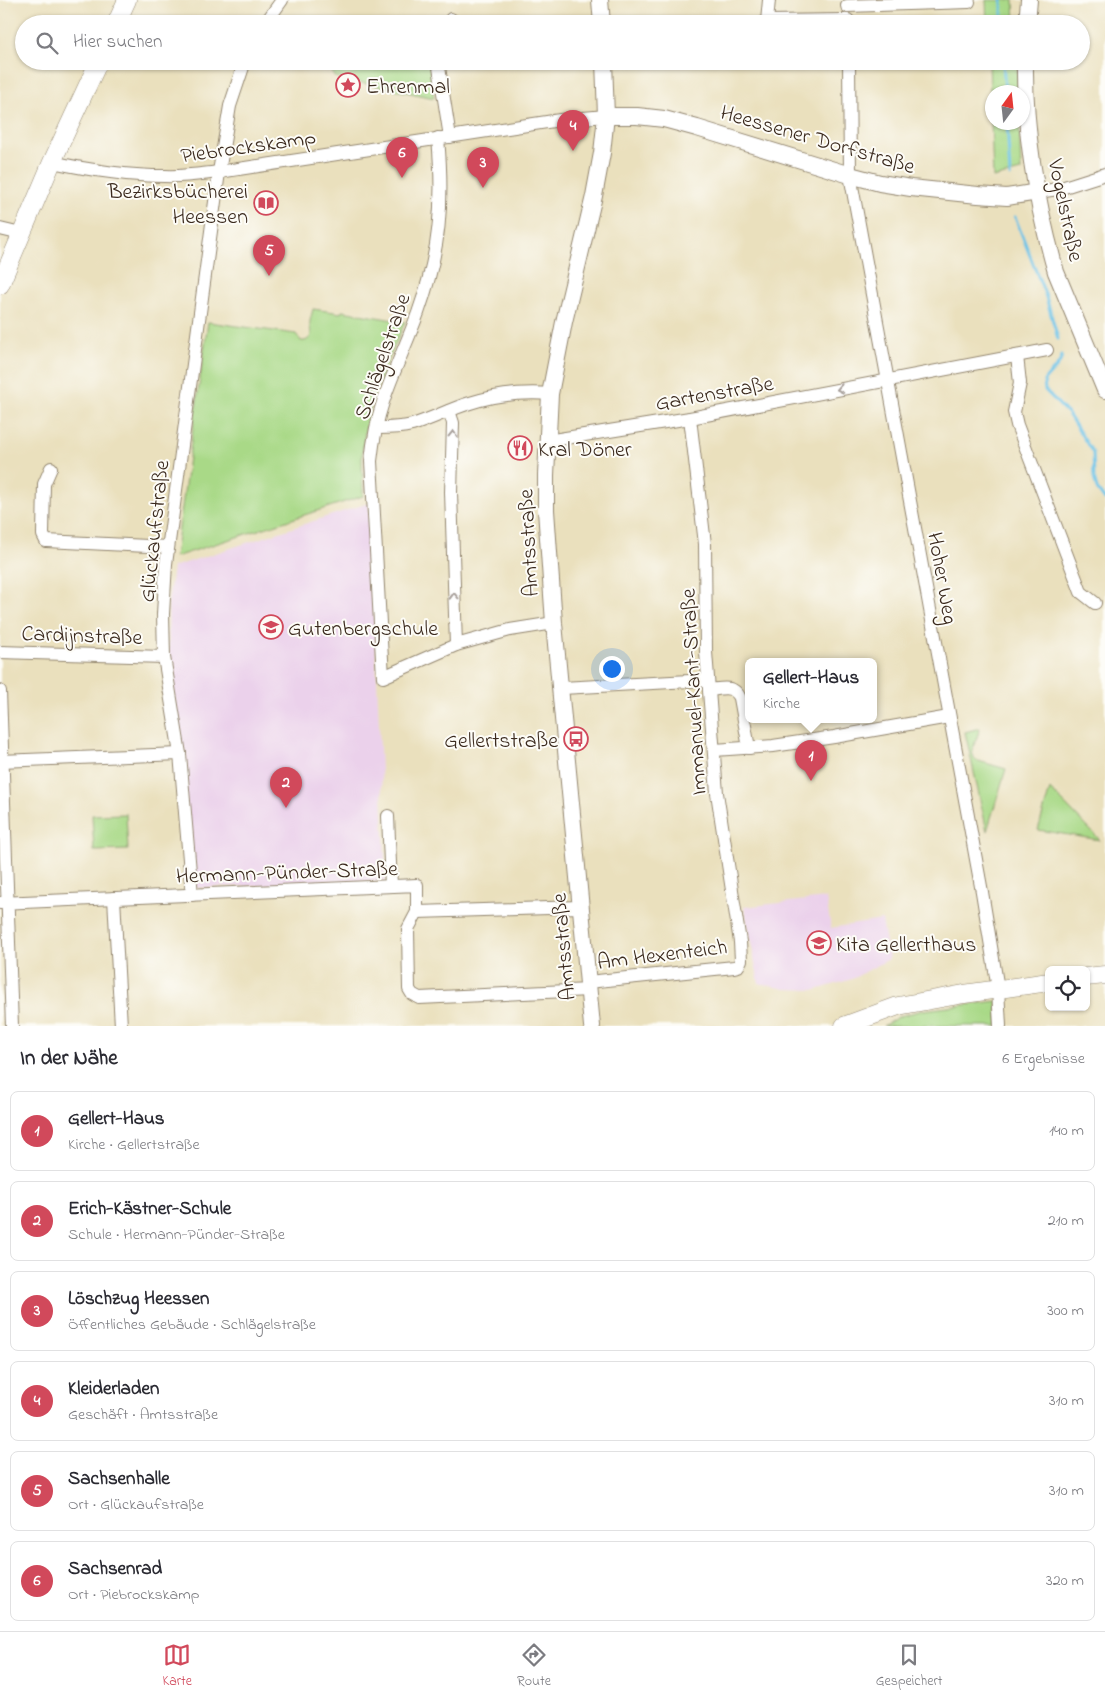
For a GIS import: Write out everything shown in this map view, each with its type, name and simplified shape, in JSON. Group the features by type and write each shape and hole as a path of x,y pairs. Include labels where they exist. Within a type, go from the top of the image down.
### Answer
{"main road":[{"path":"120,15 127,0"},
{"path":"0,285 52,162 95,70"},
{"path":"1090,977 1105,975"},
{"path":"844,1026 898,1006 1045,983"}],"street":[{"path":"272,15 282,0"},
{"path":"600,0 601,15"},
{"path":"768,15 769,0"},
{"path":"1027,15 1028,0"},
{"path":"847,3 969,2"},
{"name":"Glückaufstraße","path":"192,895 180,754 164,657 163,614 168,547 219,172 230,106 242,70"},
{"path":"439,70 444,137"},
{"name":"Amtsstraße","path":"592,1026 562,688 554,623 546,510 550,394 564,322 594,196 606,116 604,70"},
{"name":"Hoher Weg","path":"849,70 850,175 998,989 1000,1026"},
{"name":"Vogelstraße","path":"1025,70 1027,122 1047,237 1056,272 1105,390"},
{"name":"Piebrockskamp","path":"52,162 92,171 143,175 166,176 219,172 560,120 606,116"},
{"name":"Heessener Dorfstraße","path":"606,116 637,116 664,119 850,175 911,188 954,193 1007,196 1058,189 1105,174"},
{"name":"Schlägelstraße","path":"444,137 441,174 441,212 437,244 429,278 417,314 382,403 371,461 383,677 456,645"},
{"path":"0,229 22,234"},
{"name":"Gartenstraße","path":"547,441 690,418 1047,350"},
{"path":"1017,356 1020,383 1014,412 1017,425 1081,592 1095,604"},
{"path":"377,428 396,428 412,425 470,402 500,396 537,393 550,394"},
{"path":"449,411 453,423 451,492 456,645 510,630 554,623"},
{"name":"Immanuel-Kant-Straße","path":"690,418 704,531 705,620 717,793 740,942 741,963"},
{"path":"51,468 44,484 43,535 46,541 168,547"},
{"name":"Cardijnstraße","path":"0,652 164,657"},
{"path":"562,688 709,685 734,689 740,698 749,748"},
{"path":"0,691 4,902 12,1026"},
{"path":"714,750 773,746 950,717"},
{"path":"1,761 180,754"},
{"path":"388,816 391,886"},
{"name":"Hermann-Pünder-Straße","path":"4,902 417,886 417,912"},
{"path":"114,898 121,1026"},
{"path":"417,912 580,907"},
{"name":"Am Hexenteich","path":"417,912 408,929 408,972 409,989 412,994 419,998 588,986 734,967 741,963"}],"shaded area":[{"path":"369,503 386,881 196,888 169,657 168,603 173,567"},
{"name":"Kita Gellerthaus","path":"826,898 831,928 882,920 889,959 852,979 816,990 785,989 759,983 744,907"}],"green space":[{"path":"986,0 1014,0 1015,15 987,15"},
{"path":"332,70 431,70 434,98 334,77"},
{"path":"989,70 1017,70 1018,85 990,85"},
{"path":"991,130 1019,130 1021,171 993,178"},
{"path":"313,309 341,313 342,311 405,322 379,383 369,414 362,452 363,496 175,557 208,322 296,334 301,341 305,341 311,335 310,322"},
{"path":"980,728 972,752 975,760 1006,769 987,831 965,732"},
{"path":"819,753 820,760 796,763 795,756"},
{"path":"1050,789 1100,840 1038,830"},
{"path":"126,814 128,850 94,851 92,815"},
{"path":"997,1001 998,1026 883,1026 900,1016 923,1010"}],"waterway":[{"path":"1002,0 1002,15"},
{"path":"1004,70 1005,85"},
{"path":"1007,130 1010,176"},
{"path":"1015,217 1046,297 1058,339"},
{"path":"1062,356 1057,366 1044,381 1045,390 1068,414 1093,453 1094,478 1097,489 1105,500"}],"place":[{"name":"Ehrenmal","path":"348,85"},
{"name":"Kleiderladen","path":"573,151"},
{"name":"Sachsenrad","path":"402,178"},
{"name":"Löschzug Heessen","path":"483,188"},
{"name":"Bezirksbücherei Heessen","path":"266,203"},
{"name":"Sachsenhalle","path":"269,276"},
{"name":"Kral Döner","path":"520,448"},
{"name":"Gutenbergschule","path":"271,627"},
{"name":"Gellertstraße","path":"576,739"},
{"name":"Gellert-Haus","path":"811,781"},
{"name":"Erich-Kästner-Schule","path":"286,808"},
{"name":"Kita Gellerthaus","path":"819,943"}]}
